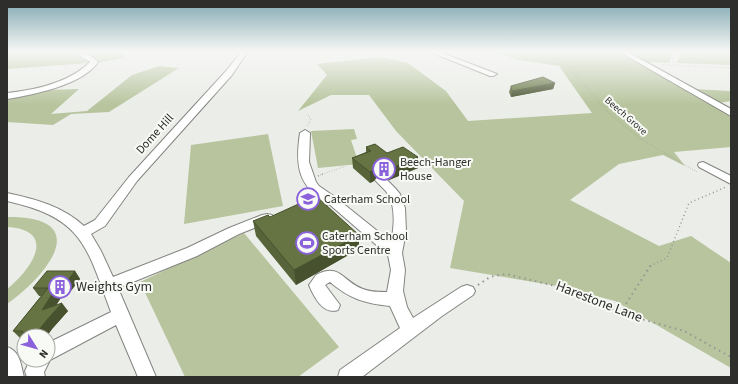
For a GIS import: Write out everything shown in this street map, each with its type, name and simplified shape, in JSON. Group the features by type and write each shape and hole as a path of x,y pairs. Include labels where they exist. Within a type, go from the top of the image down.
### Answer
{"street":[{"path":"7,96 30,93 53,86 71,78 86,69"},
{"name":"Dome Hill","path":"83,232 100,222 105,217 133,179 233,69"},
{"path":"479,69 493,74"},
{"path":"654,69 731,113"},
{"path":"305,133 302,152 306,174 315,189 331,200 395,252"},
{"path":"701,169 728,184"},
{"path":"381,180 393,193 398,204 400,219 398,243 395,252 398,270 395,291 399,309 409,330"},
{"path":"7,197 30,202 53,211 73,222 83,232 110,285 120,315 147,377"},
{"path":"293,210 322,201 331,200"},
{"path":"110,285 192,252 234,231 278,214"},
{"path":"332,305 320,292 317,285 319,281 326,276 333,276 345,287 364,296 397,300"},
{"path":"347,377 409,330 467,291"},
{"path":"56,348 120,315"},
{"path":"7,355 11,361 15,377"}],"path":[{"name":"Beech Grove","path":"570,69 609,113 641,139 701,169"},
{"path":"305,133 305,128 311,120 308,115"},
{"path":"310,179 346,166"},
{"path":"719,184 728,184"},
{"path":"728,184 731,190"},
{"path":"620,313 651,265 667,258 689,203 728,184"},
{"name":"Harestone Lane","path":"467,291 490,277 506,274 519,276 580,292 620,313 684,331 731,357"}],"green space":[{"path":"150,69 178,69 109,112 71,114 53,125 7,122 7,98 28,95 46,90 79,89 51,114 87,111 132,75"},
{"path":"321,69 416,69 446,91 468,121 592,113 561,69 653,69 693,89 731,91 731,101 711,104 731,116 731,147 674,152 685,166 663,155 619,164 570,200 659,246 691,236 731,263 731,368 615,301 557,286 450,268 464,201 396,131 369,95 331,95 298,111 327,75"},
{"path":"354,129 357,139 351,140 359,164 318,168 311,131"},
{"path":"268,134 283,206 184,224 191,145"},
{"path":"7,217 34,219 50,226 56,236 55,249 48,263 37,278 7,304 7,289 24,272 31,262 36,252 36,243 32,235 23,230 7,227"},
{"path":"244,233 339,347 298,377 185,377 140,282"}],"building":[{"path":"543,77 555,83 512,91 511,86"},
{"path":"375,144 387,153 403,147 418,157 389,169 385,166 377,166 370,172 352,158 371,151 366,147"},
{"name":"Caterham School Sports Centre","path":"316,196 359,235 294,270 253,221 268,215 270,217"},
{"path":"47,271 75,271 62,288 56,288 42,310 62,303 41,328 16,328 16,331 13,331 48,288 33,288"}],"place":[{"name":"Beech-Hanger House","path":"384,169"},
{"name":"Caterham School","path":"308,199"},
{"name":"Caterham School Sports Centre","path":"307,243"},
{"name":"Weights Gym","path":"60,287"}]}
